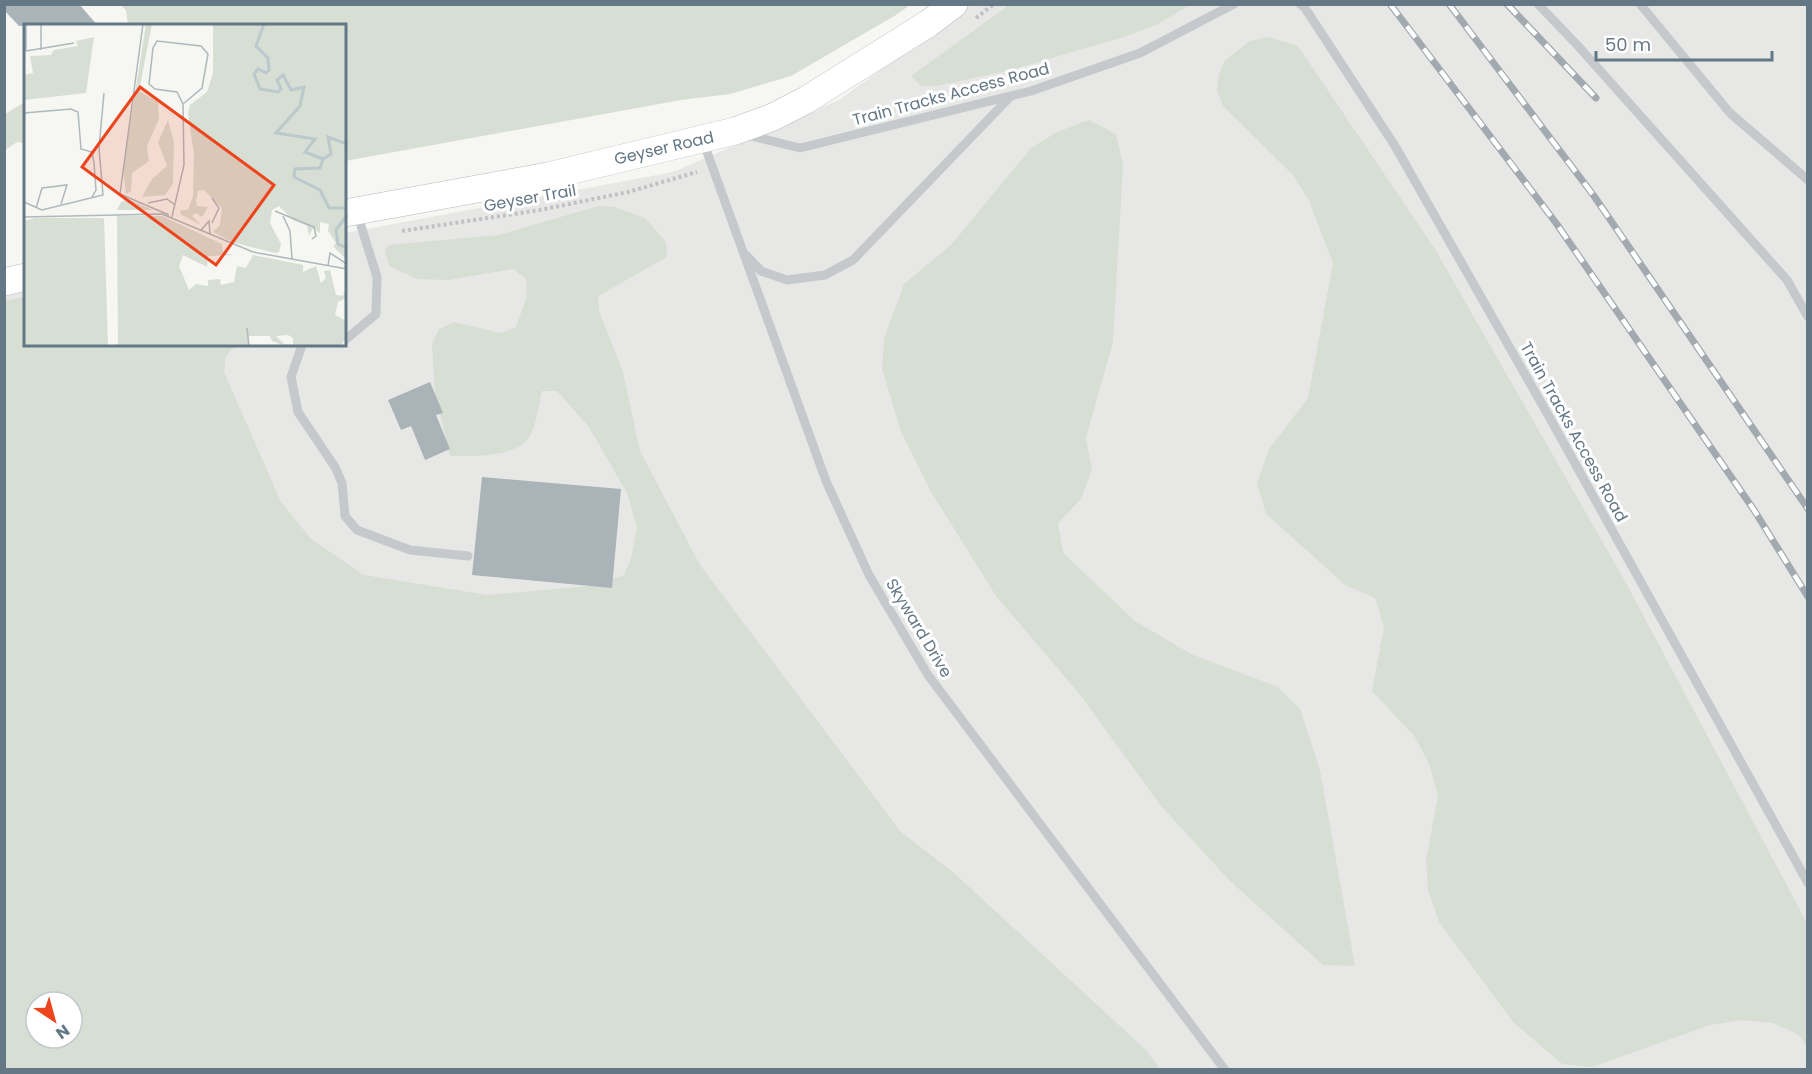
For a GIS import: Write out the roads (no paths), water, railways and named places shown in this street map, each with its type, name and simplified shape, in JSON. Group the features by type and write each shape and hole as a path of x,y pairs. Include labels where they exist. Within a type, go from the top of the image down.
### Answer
{"street":[{"name":"Geyser Road","path":"351,212 548,176 735,131 773,117 806,100 930,23 954,4"},
{"path":"4,282 24,277"}],"lane":[{"name":"Train Tracks Access Road","path":"735,131 800,148 1031,92 1140,52 1234,4"},
{"name":"Train Tracks Access Road","path":"1300,4 1305,8 1395,146 1547,413 1808,883"},
{"path":"1538,4 1787,280 1808,316"},
{"path":"1640,4 1730,112 1808,180"},
{"path":"742,250 761,271 787,280 825,275 853,260 1010,97"},
{"name":"Skyward Drive","path":"702,139 826,481 869,574 928,675 1225,1070"},
{"path":"346,339 376,314 377,277 351,212"},
{"path":"302,346 291,376 298,412 335,467 342,483 345,516 357,530 410,549 468,555"}],"railway":[{"path":"1390,4 1556,223 1754,510 1808,597"},
{"path":"1449,4 1594,196 1808,509"},
{"path":"1507,4 1596,98"}]}
